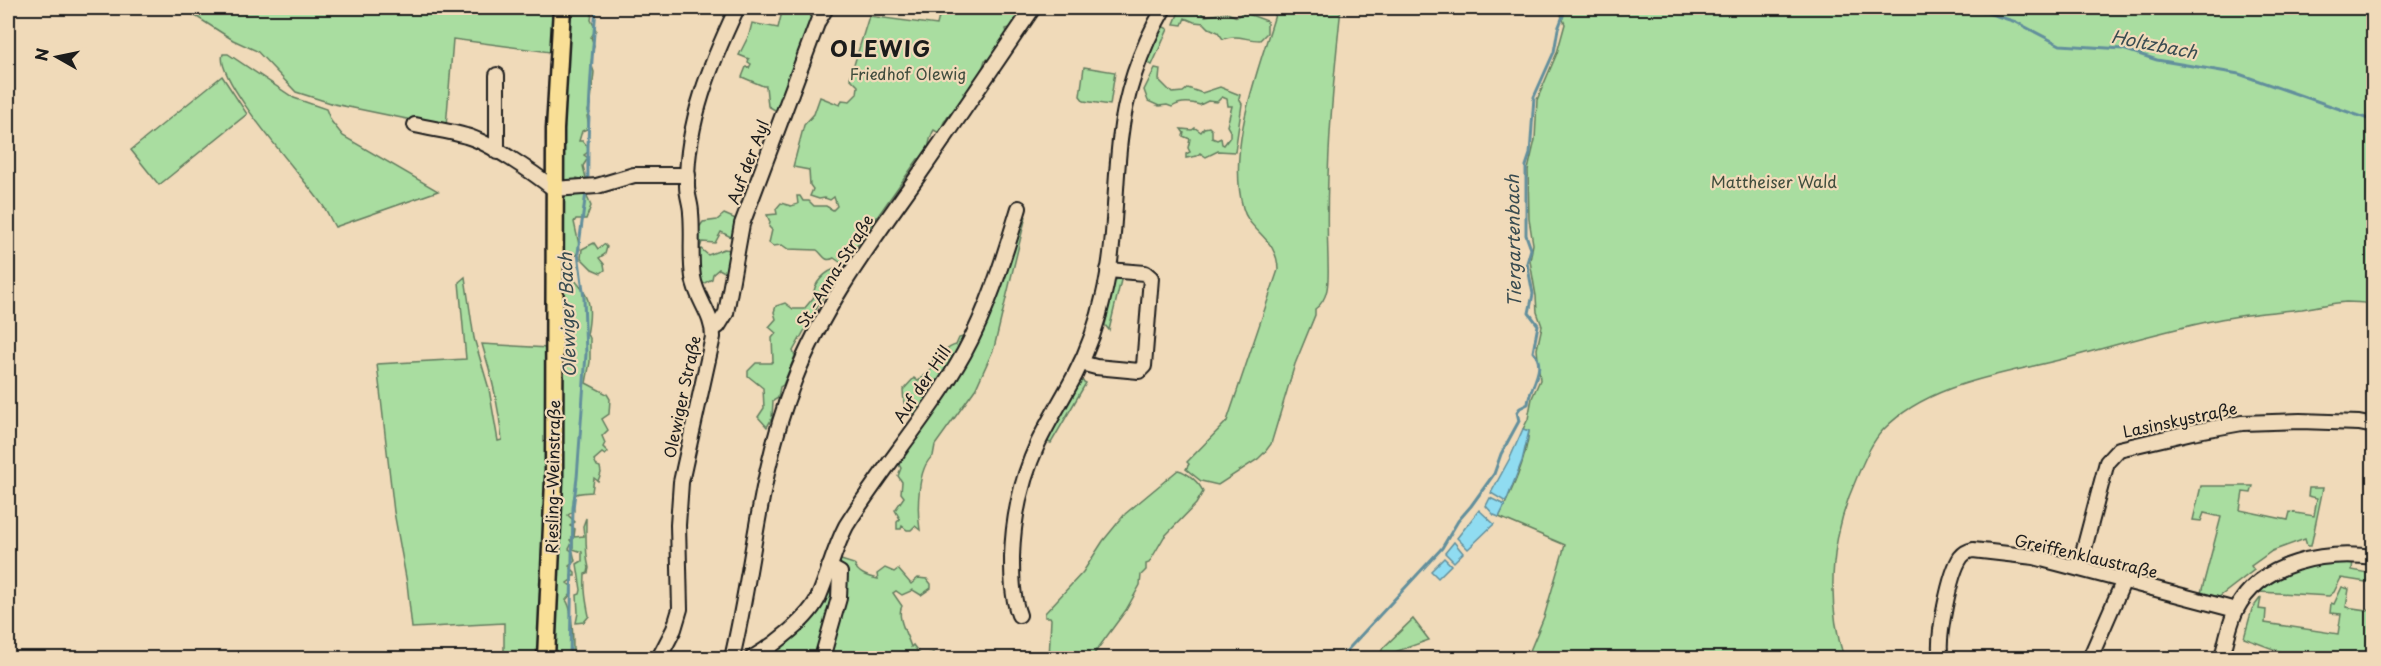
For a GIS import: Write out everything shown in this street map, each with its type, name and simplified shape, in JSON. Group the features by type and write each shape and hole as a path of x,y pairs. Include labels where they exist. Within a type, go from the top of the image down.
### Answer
{"main road":[{"name":"Riesling-Weinstraße","path":"546,658 553,504 556,91 562,8"}],"street":[{"name":"Olewiger Straße","path":"659,658 674,629 681,605 678,525 681,482 696,407 712,347 713,329 693,279 691,213 688,196 691,138 716,54 737,8"},
{"name":"Auf der Ayl","path":"713,329 718,326 726,313 744,218 818,21 826,8"},
{"name":"St.-Anna-Straße","path":"732,658 746,598 761,494 770,454 790,391 808,348 848,276 1033,8"},
{"path":"1019,615 1012,585 1012,568 1020,497 1038,443 1081,363 1099,314 1108,270 1123,119 1141,58 1164,8"},
{"path":"497,75 497,152"},
{"path":"416,126 467,136 535,174 554,189 597,186 634,175 688,175"},
{"name":"Auf der Hill","path":"752,658 810,611 820,594 838,542 851,518 939,394 964,352 983,315 1019,208"},
{"path":"1081,363 1139,372 1144,366 1151,279 1145,273 1108,270"},
{"name":"Lasinskystraße","path":"2079,568 2107,462 2119,449 2242,423 2300,421 2359,423 2373,426"},
{"name":"Greiffenklaustraße","path":"1941,658 1939,648 1942,622 1957,565 1964,553 1973,550 2016,555 2079,568 2236,610"},
{"path":"2222,658 2236,610 2257,585 2288,565 2325,556 2373,557"},
{"path":"822,658 841,587 840,573 829,567"},
{"path":"2090,658 2124,580"}],"green space":[{"path":"186,8 555,8 550,52 453,39 446,127 334,104 296,92 257,51 233,40"},
{"path":"564,8 593,8 591,20 596,30 591,37 594,45 591,63 594,72 588,111 590,113 587,116 589,128 582,131 579,141 583,141 588,147 588,152 584,155 588,158 583,166 586,178 583,180 577,178 574,187 585,192 591,206 586,219 576,219 574,222 580,249 576,255 570,253 571,267 568,273 581,287 588,300 590,315 587,335 590,338 590,362 586,383 607,394 610,399 609,414 602,419 608,430 602,436 605,443 603,447 608,452 605,455 602,453 594,460 600,467 601,473 598,481 594,478 592,492 575,495 574,511 568,515 575,522 570,526 575,529 574,537 584,536 583,526 586,518 586,550 589,568 588,573 585,574 585,585 589,616 584,622 576,623 577,595 581,590 577,564 582,561 582,552 573,549 573,539 570,540 572,543 569,549 573,552 575,561 569,566 575,572 575,576 571,576 571,580 567,583 571,586 572,593 566,600 572,619 573,658 553,658 553,628 556,619 560,185 564,155"},
{"path":"783,8 814,11 780,113 768,106 766,86 742,77 746,67 749,68 751,64 748,62 749,59 739,55 752,23 778,28"},
{"name":"Friedhof Olewig","path":"941,8 1015,8 1020,12 1013,27 1006,29 1007,33 989,59 985,60 981,74 973,81 966,93 963,93 965,97 963,101 960,101 944,122 939,133 934,130 924,158 918,159 913,166 849,257 847,267 834,258 826,259 817,250 788,249 782,245 773,246 769,243 772,230 769,227 770,222 767,215 777,214 776,209 781,203 791,206 798,204 797,196 800,196 803,201 809,201 814,206 826,206 833,210 837,206 834,197 830,200 810,196 813,189 810,185 809,170 793,167 804,125 814,114 820,97 840,105 842,100 850,101 857,94 858,86 850,78 869,16 937,25"},
{"path":"1185,8 1199,11 1205,16 1227,13 1237,17 1243,12 1267,21 1267,33 1260,40 1237,37 1223,39 1218,32 1204,23 1185,18 1182,25 1174,24 1178,14"},
{"path":"1277,8 1341,8 1328,164 1328,286 1324,299 1315,309 1315,315 1295,364 1271,444 1258,459 1218,485 1201,481 1186,469 1189,464 1187,462 1227,421 1278,270 1277,259 1269,243 1246,216 1239,184 1239,159 1247,107"},
{"name":"Mattheiser Wald","path":"1563,8 2373,8 2373,304 2341,303 2237,316 2179,328 1969,382 1945,390 1902,414 1883,430 1871,446 1841,521 1836,544 1833,590 1834,613 1844,658 1527,658 1544,617 1565,545 1499,517 1522,464 1529,431 1523,429 1540,380 1537,349 1542,326 1537,312 1530,261 1533,244 1529,219 1528,170 1535,140 1537,100 1557,53 1565,24 1561,15"},
{"path":"1160,25 1168,29 1152,65 1144,62"},
{"path":"223,54 228,54 294,98 326,109 331,121 343,136 438,191 335,227 323,206 245,105 224,66"},
{"path":"1084,67 1115,72 1110,105 1084,101 1080,96"},
{"path":"1155,68 1160,69 1159,80 1172,93 1183,92 1188,88 1202,93 1220,87 1240,95 1239,99 1242,104 1235,152 1218,151 1206,157 1200,153 1197,156 1186,158 1186,154 1190,152 1188,148 1190,139 1183,136 1181,129 1195,128 1201,132 1204,128 1209,127 1212,130 1212,138 1217,140 1221,138 1224,145 1230,137 1227,126 1232,106 1228,106 1227,99 1222,97 1217,102 1208,101 1200,105 1182,103 1172,107 1159,106 1148,101 1144,90"},
{"path":"222,76 247,114 159,185 131,150"},
{"path":"724,214 738,220 736,237 721,232 715,243 702,242 700,248 708,255 724,249 732,250 728,258 731,258 730,275 719,269 713,274 712,279 701,285 694,264 698,229 703,222 717,220"},
{"path":"1026,216 994,348 976,388 935,445 933,456 924,470 919,490 920,530 915,526 911,530 902,526 901,529 897,529 897,522 900,519 895,510 904,497 901,493 902,482 898,476 901,468 896,460 916,418 904,403 903,390 914,378 918,381 932,369 933,359 956,345 959,338 966,336"},
{"path":"594,243 598,249 604,244 607,247 605,254 599,258 605,270 601,273 592,269 581,258 582,249"},
{"path":"839,268 793,351 795,356 783,385 780,387 778,398 773,401 772,418 767,427 758,417 764,408 763,388 748,376 748,371 756,363 773,361 772,338 776,333 769,327 776,319 774,312 776,306 785,303 793,309 804,309 814,297 815,287 821,278"},
{"path":"1122,276 1109,330 1105,325 1111,287 1113,282"},
{"path":"465,277 474,338 489,389 498,441 502,440 499,416 482,344 548,348 545,582 537,658 504,658 504,623 412,628 407,583 394,512 377,364 466,359 459,282"},
{"path":"1079,379 1086,383 1051,443 1044,441"},
{"path":"1178,470 1193,478 1203,492 1196,504 1164,537 1149,563 1146,564 1140,585 1126,610 1091,658 1049,658 1051,619 1045,617 1045,613 1083,572 1103,541 1125,514"},
{"path":"2201,486 2253,486 2251,493 2243,492 2240,510 2288,520 2290,512 2314,516 2317,498 2308,496 2309,488 2323,488 2311,546 2307,546 2305,539 2272,551 2251,566 2254,570 2219,597 2201,593 2221,517 2204,513 2201,521 2193,520"},
{"path":"841,560 854,564 861,573 878,579 877,574 885,568 894,572 898,569 911,584 918,578 927,579 931,588 921,595 913,590 902,595 896,591 893,593 902,606 901,620 911,647 913,645 922,657 933,653 934,658 761,658 773,650 776,654"},
{"path":"2353,560 2352,570 2373,574 2373,583 2341,578 2334,592 2329,596 2260,592 2281,576 2303,567"},
{"path":"2342,587 2349,589 2346,607 2373,611 2373,658 2297,658 2244,638 2252,609 2261,597 2259,609 2266,610 2265,623 2338,634 2341,614 2330,613 2331,603 2334,604"},
{"path":"1413,619 1429,640 1378,658 1383,648"}],"water":[{"path":"1523,429 1529,431 1522,461 1506,502 1491,493"},
{"path":"1490,498 1505,505 1499,517 1486,506"},
{"path":"1479,510 1494,524 1468,549 1457,538"},
{"path":"1454,542 1463,553 1454,562 1445,553"},
{"path":"1444,558 1451,565 1438,578 1431,571"}],"waterway":[{"name":"Olewiger Bach","path":"588,182 588,138 596,8"},
{"name":"Tiergartenbach","path":"1340,658 1442,548 1458,521 1494,474 1501,454 1519,421 1517,412 1528,404 1539,364 1533,352 1538,325 1529,313 1533,294 1527,263 1531,249 1526,235 1526,166 1530,154 1534,97 1554,52 1558,29 1566,8"},
{"name":"Holtzbach","path":"1857,8 1972,8 2016,22 2060,45 2123,49 2157,60 2239,74 2374,121"},
{"name":"Olewiger Bach","path":"570,658 573,508 586,354 584,298 578,253 586,192"}],"district":[{"name":"OLEWIG","path":"881,49"}]}
